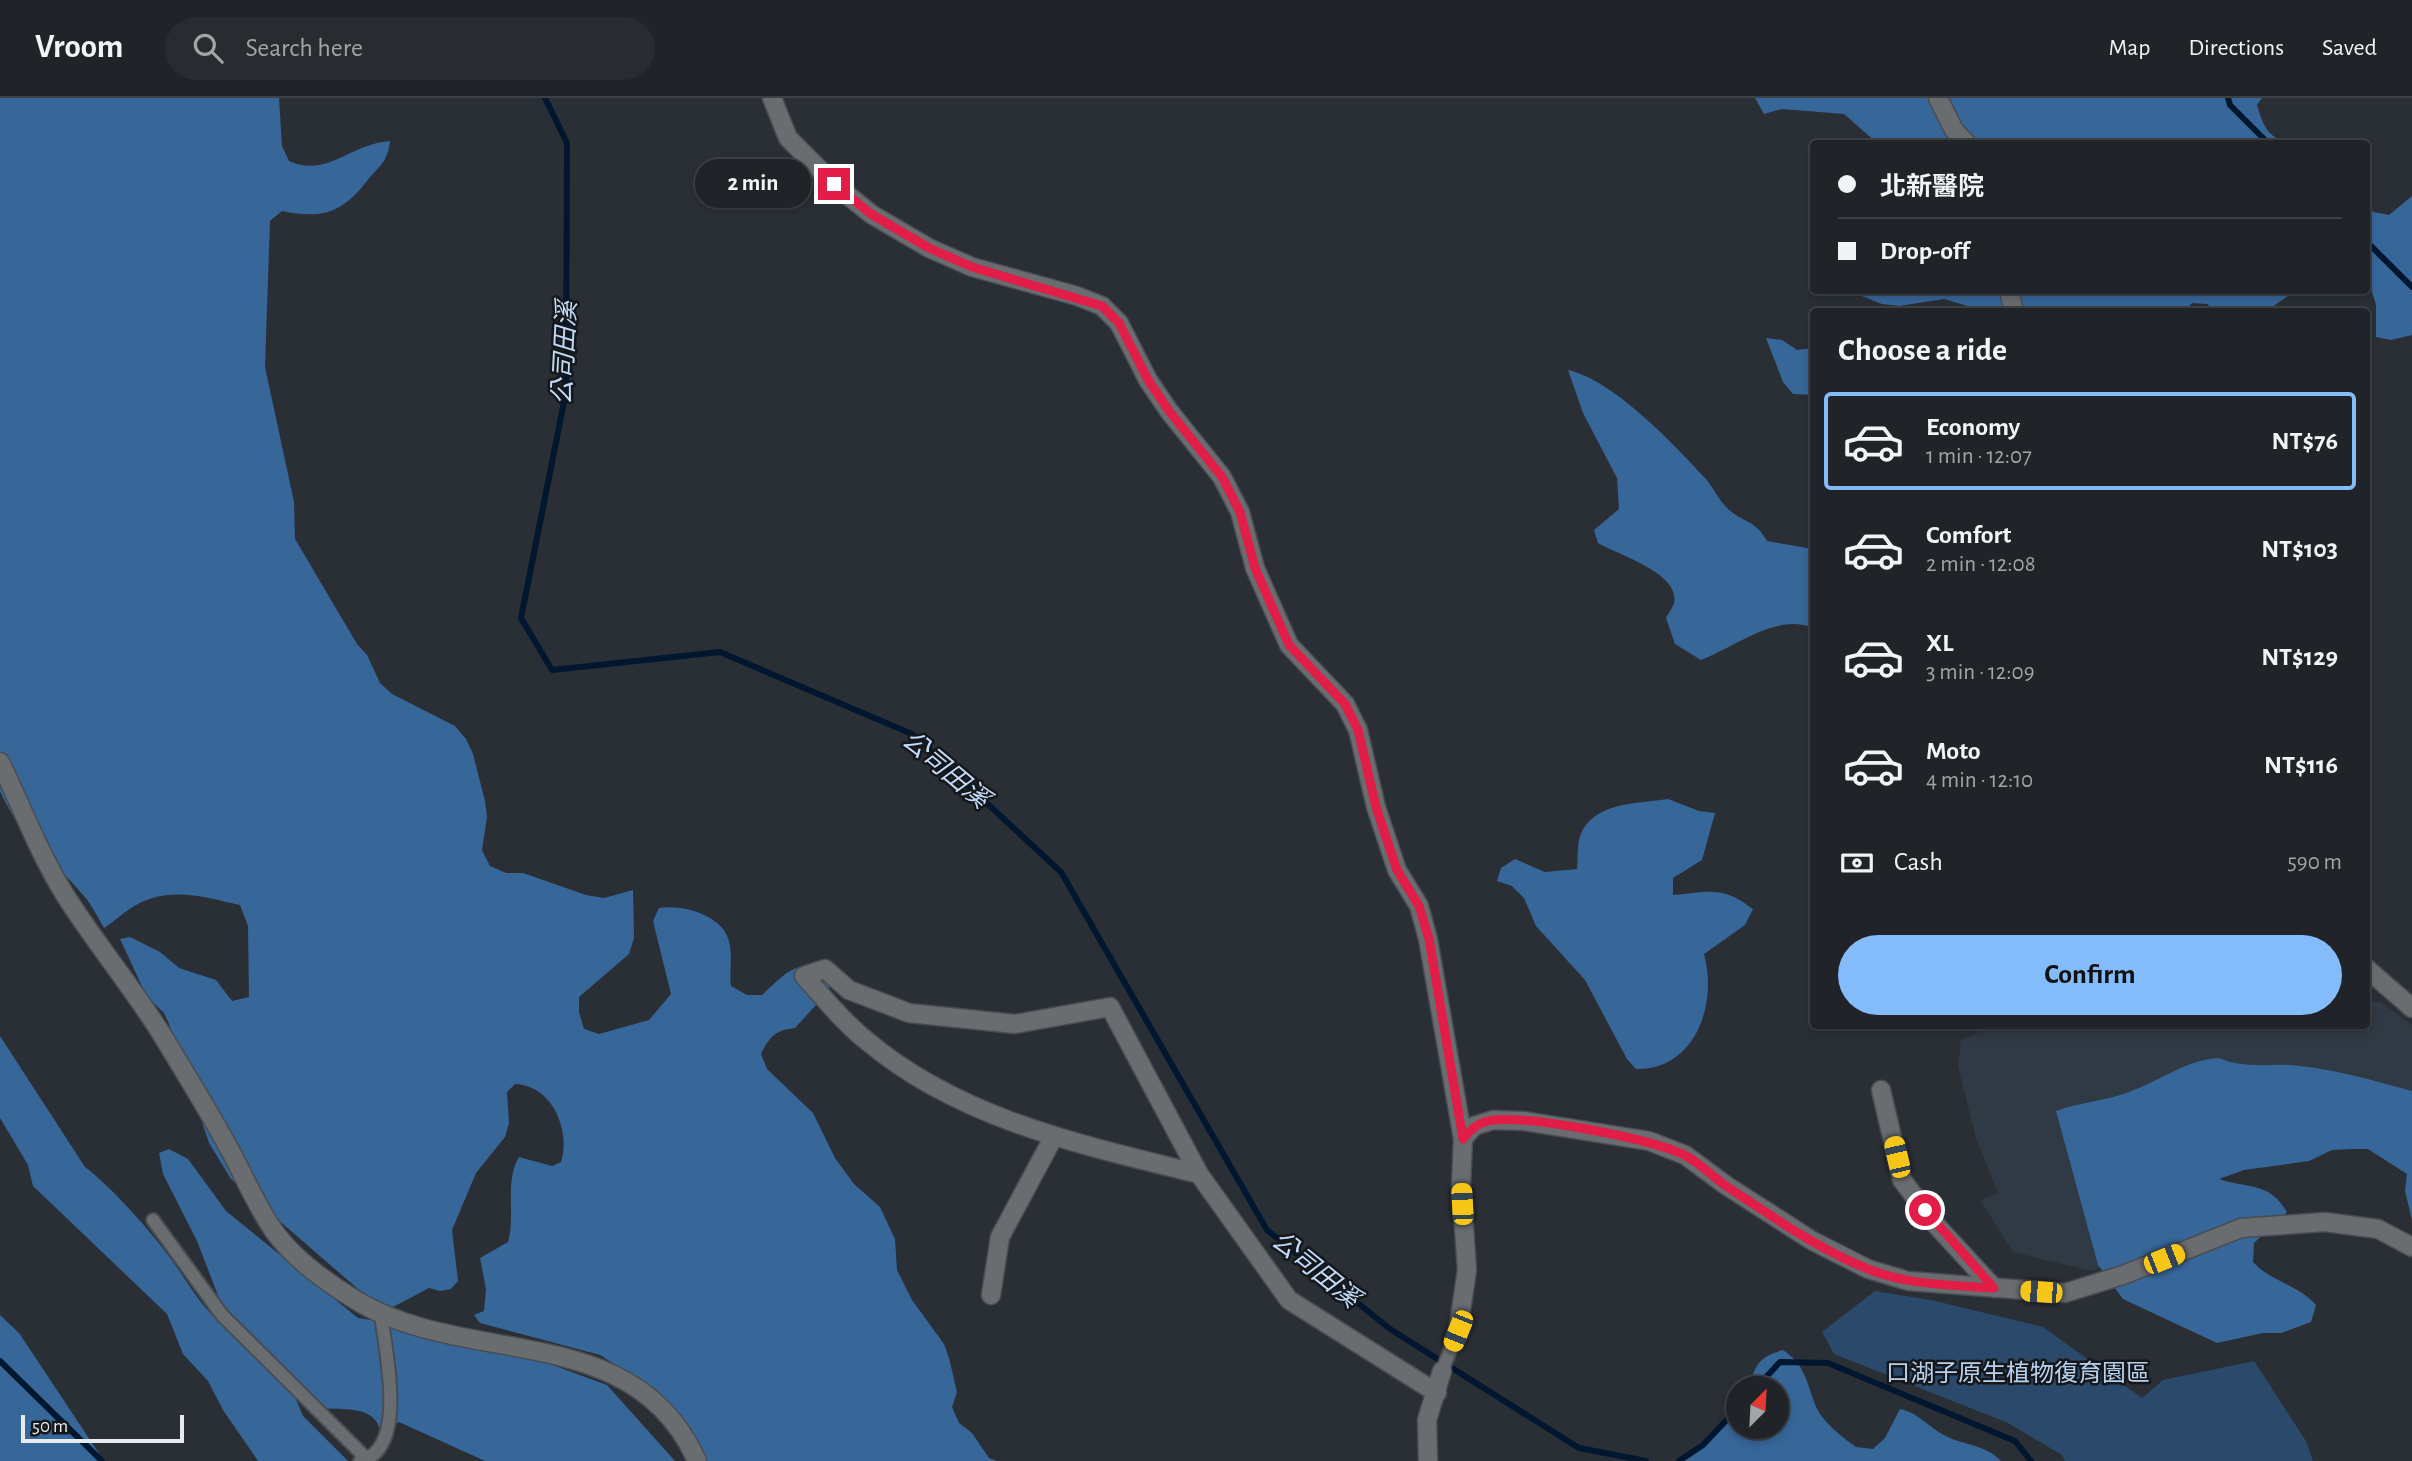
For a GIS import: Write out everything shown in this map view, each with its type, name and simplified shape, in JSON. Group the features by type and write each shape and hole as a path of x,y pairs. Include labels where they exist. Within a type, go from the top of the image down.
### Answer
{"street":[{"path":"772,98 788,138 834,184 871,214 929,248 972,267 1102,306 1119,323 1148,380 1169,411 1222,477 1240,512 1255,568 1289,645 1345,704 1358,730 1376,807 1397,870 1419,906 1429,939 1463,1139 1461,1186 1466,1270 1458,1331"},
{"path":"1938,98 1954,130 1963,140"},
{"path":"0,762 64,893 161,1034 274,1231 306,1265 353,1299 381,1314 436,1332 514,1345 574,1360 625,1379 661,1404 686,1436 697,1461"},
{"path":"1199,1174 1053,1138 943,1094 866,1041 804,976 825,969 849,990 909,1013 1015,1024 1111,1007 1199,1174 1289,1300 1437,1393"},
{"path":"2370,971 2412,1008"},
{"path":"1881,1090 1902,1180 1936,1225 1994,1288"},
{"path":"1463,1139 1474,1126 1493,1120 1649,1141 1685,1155 1727,1186 1811,1240 1868,1269 1908,1281 2065,1293 2123,1275 2241,1228 2325,1222 2378,1229 2412,1247"},
{"path":"991,1295 1000,1237 1053,1138"},
{"path":"1427,1461 1427,1420 1442,1371"}],"lane":[{"path":"153,1220 222,1315 365,1460 389,1434 391,1397 381,1314"},
{"path":"1442,1371 1458,1331"}],"shaded area":[{"path":"0,98 279,98 282,146 289,161 303,165 327,163 375,143 390,141 382,163 358,192 339,207 320,214 282,211 270,221 265,367 294,502 295,539 357,644 367,655 380,683 392,694 455,726 466,739 473,754 485,801 487,817 482,850 490,866 506,873 523,873 586,895 604,898 633,890 634,938 629,954 579,997 579,1012 584,1029 599,1034 649,1020 671,994 653,921 659,908 690,910 719,924 729,941 731,986 747,995 762,995 798,967 828,963 833,978 827,993 795,1028 774,1035 761,1054 767,1069 813,1113 835,1158 854,1184 880,1207 895,1239 897,1270 912,1300 944,1344 957,1392 952,1407 959,1423 972,1433 989,1458 997,1461 697,1461 648,1386 600,1355 480,1323 474,1315 484,1311 486,1289 480,1258 508,1242 512,1177 519,1157 552,1166 561,1162 563,1136 556,1111 539,1092 528,1086 515,1084 507,1092 509,1123 505,1137 476,1173 452,1230 458,1281 451,1289 440,1291 429,1288 393,1307 384,1307 358,1289 231,1179 209,1143 164,1013 147,997 120,939 130,937 160,952 179,968 216,980 232,1001 249,997 248,926 240,905 188,895 162,896 136,905 104,928 87,900 18,823 0,791"},
{"path":"1755,98 2262,98 2257,105 2264,124 2271,134 2281,140 1874,140 1844,114 1782,109 1764,114"},
{"path":"2412,196 2412,335 2391,340 2376,337 2376,305 2370,285 2370,210 2389,215"},
{"path":"1857,294 2291,294 2271,308 2210,308 2208,304 2192,303 2188,308 1974,308 1944,299 1899,306 1882,304"},
{"path":"1766,338 1782,340 1797,350 1810,348 1810,395 1793,394 1783,382"},
{"path":"1568,370 1604,386 1623,399 1705,478 1727,508 1758,528 1767,541 1810,548 1810,627 1799,624 1771,628 1701,660 1675,644 1666,618 1674,603 1673,592 1668,583 1645,566 1598,543 1594,530 1619,509 1617,478 1583,413"},
{"path":"1668,799 1699,811 1715,813 1702,860 1673,878 1673,895 1723,893 1753,909 1745,925 1704,954 1708,994 1697,1031 1687,1046 1673,1059 1656,1066 1636,1069 1627,1059 1585,980 1536,926 1524,898 1512,886 1497,881 1501,868 1515,859 1545,872 1577,869 1580,836 1595,816 1618,806"},
{"path":"2370,1001 2380,1002 2412,1025 2412,1114 2268,1068 2122,1259 2091,1271 2013,1252 1980,1200 1998,1193 1976,1138 1958,1066 1961,1040 1987,1029 2370,1029"},
{"path":"0,1036 85,1167 136,1216 172,1260 205,1307 225,1325 224,1311 197,1241 163,1174 159,1153 169,1149 188,1159 226,1211 358,1318 470,1335 607,1385 675,1461 485,1461 399,1422 381,1433 378,1423 365,1413 316,1407 294,1395 303,1416 348,1461 258,1461 223,1410 208,1381 183,1354 167,1314 33,1186 28,1165 0,1118"},
{"path":"2219,1058 2239,1064 2289,1065 2328,1070 2412,1091 2412,1220 2405,1191 2407,1174 2368,1149 2332,1150 2309,1161 2244,1170 2219,1179 2265,1191 2280,1202 2287,1212 2254,1243 2253,1262 2268,1274 2301,1292 2316,1305 2311,1322 2281,1333 2263,1333 2217,1343 2123,1299 2098,1265 2056,1111 2120,1095 2184,1067"},
{"path":"0,1315 19,1333 104,1461 0,1461"},
{"path":"1783,1350 1796,1361 1822,1416 1856,1447 1873,1449 1885,1438 1900,1409 1918,1416 1942,1434 1987,1451 2001,1461 1679,1461 1726,1423 1726,1439 1789,1439 1789,1376 1752,1376 1759,1363"}],"green space":[{"name":"口湖子原生植物復育園區","path":"1875,1291 1931,1300 2043,1327 2142,1398 2163,1380 2254,1361 2306,1441 2313,1461 2065,1461 2062,1455 2008,1423 1834,1354 1822,1332"}],"waterway":[{"name":"公司田溪","path":"545,98 567,143 566,392 521,618 552,670 720,652 912,734 1061,872 1267,1230 1390,1329 1579,1448 1646,1461"},
{"name":"公司田溪","path":"2228,98 2230,105 2265,140"},
{"name":"公司田溪","path":"2370,245 2412,287"},
{"path":"0,1361 102,1461"},
{"name":"公司田溪","path":"1767,1376 1780,1362 1828,1363 2015,1441 2031,1461"},
{"name":"公司田溪","path":"1679,1461 1703,1445 1726,1421"}],"route":[{"path":"834,184 871,214 929,248 972,267 1076,296 1102,306 1119,323 1148,380 1169,411 1222,477 1240,512 1255,568 1289,645 1345,704 1358,730 1376,807 1397,870 1419,906 1429,939 1463,1139 1474,1126 1493,1120 1524,1121 1649,1141 1685,1155 1727,1186 1811,1240 1868,1269 1908,1281 1994,1288 1925,1210"}]}
